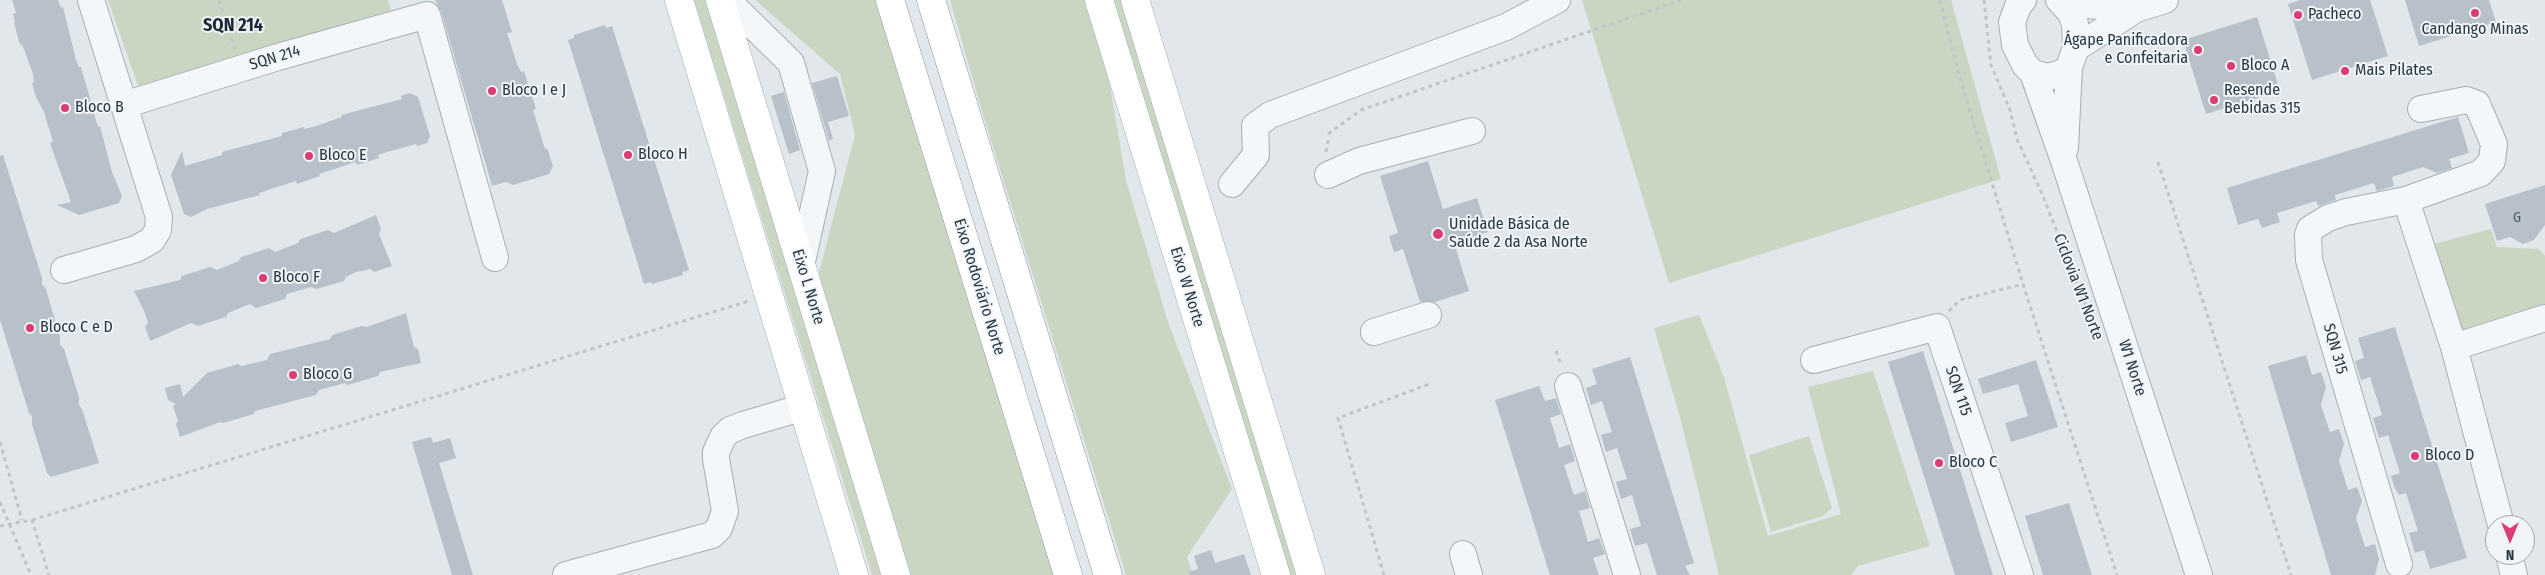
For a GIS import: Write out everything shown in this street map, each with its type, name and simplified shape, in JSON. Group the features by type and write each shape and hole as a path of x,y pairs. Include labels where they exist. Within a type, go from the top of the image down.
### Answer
{"main road":[{"path":"679,0 854,575"},
{"name":"Eixo L Norte","path":"720,0 896,575"},
{"name":"Eixo Rodoviário Norte","path":"890,0 1068,575"},
{"path":"931,0 1108,575"},
{"name":"Eixo W Norte","path":"1099,0 1276,575"},
{"path":"1135,0 1311,575"}],"street":[{"path":"64,270 136,249 152,240 158,230 160,217 91,0"},
{"path":"727,0 791,63 820,162 822,171 802,266"},
{"path":"1232,184 1256,156 1255,126 1270,115 1506,27 1557,0"},
{"path":"2033,73 2048,77 2062,73 2072,58 2136,9 2165,0"},
{"path":"2061,1 2136,9"},
{"name":"W1 Norte","path":"2061,1 2075,24 2064,161"},
{"name":"SQN 214","path":"124,105 241,69 424,7 495,258"},
{"name":"W1 Norte","path":"2014,8 2016,45 2025,65 2033,73 2064,161 2200,575"},
{"name":"SQN 315","path":"2399,564 2309,260 2308,248 2310,229 2328,218 2346,212 2406,200 2481,173 2492,161 2494,144 2477,104 2466,100 2422,109"},
{"path":"1328,175 1360,160 1472,131"},
{"path":"2406,200 2454,347 2498,515"},
{"path":"1374,332 1428,315"},
{"path":"2454,347 2545,318"},
{"path":"1814,360 1937,327"},
{"name":"SQN 115","path":"1937,327 2020,575"},
{"path":"1568,386 1627,575"},
{"path":"566,575 712,535 719,528 725,510 716,459 716,452 723,437 730,430 743,425 804,407"}],"path":[{"path":"220,0 241,69"},
{"path":"1328,134 1361,110 1681,0"},
{"path":"1940,0 1960,75 2023,284 2117,575"},
{"name":"Ciclovia W1 Norte","path":"1984,0 1991,65 2010,110 2017,139 2043,196 2089,315"},
{"path":"2158,162 2292,575"},
{"path":"1937,327 1960,300 2023,284"},
{"path":"0,526 22,520 32,520 768,295"},
{"path":"1384,575 1338,418 1432,382"},
{"path":"0,442 22,520"},
{"path":"0,502 11,523 31,575"},
{"path":"32,520 49,575"}],"green space":[{"path":"108,0 388,0 391,10 138,86"},
{"path":"694,0 711,0 888,575 872,575"},
{"path":"755,0 875,0 1056,575 909,575 818,276 855,135 840,74"},
{"path":"950,0 1086,0 1108,74 1126,180 1168,322 1232,489 1187,557 1193,575 1126,575 981,108"},
{"path":"1110,0 1125,0 1303,575 1288,575"},
{"path":"1582,0 1951,0 2001,179 1669,283"},
{"path":"2491,229 2497,247 2539,249 2545,256 2545,313 2460,338 2434,244"},
{"path":"1699,315 1724,377 1768,536 1841,514 1808,387 1873,371 1930,546 1858,566 1851,575 1719,575 1681,421 1654,328"},
{"path":"1809,436 1832,508 1823,516 1771,532 1749,455"}],"building":[{"name":"Bloco B","path":"12,0 58,0 61,8 63,7 76,60 79,67 81,67 98,127 100,126 112,172 122,196 119,203 79,215 57,205 71,202 50,143 53,142 44,112 36,97 32,83 34,82 33,74 22,44 20,45 14,23 13,14 16,13"},
{"name":"Bloco I e J","path":"435,0 502,0 512,32 507,33 517,64 521,72 524,71 536,109 533,110 545,149 547,148 553,166 549,174 513,185 506,182 492,186 441,11"},
{"path":"2300,0 2370,0 2388,56 2312,80 2288,4"},
{"path":"2405,0 2489,0 2496,22 2419,46"},
{"name":"Bloco A","path":"2257,17 2280,91 2206,114 2183,40"},
{"name":"Bloco H","path":"605,25 606,28 612,26 689,270 682,272 683,275 652,284 651,282 644,284 568,40 574,38 574,35"},
{"path":"837,76 849,116 828,122 833,139 829,141 812,83"},
{"path":"784,92 800,150 789,154 771,96"},
{"name":"Bloco E","path":"410,93 418,97 430,136 427,143 387,152 378,155 379,158 357,165 356,162 319,174 320,176 297,184 296,181 259,193 260,195 207,209 191,217 184,214 171,175 182,151 185,166 222,155 222,152 282,136 282,133 304,127 304,129 313,127 342,117 341,115 402,99 401,96"},
{"path":"2458,117 2469,153 2449,159 2452,168 2437,173 2423,167 2392,177 2394,186 2377,191 2374,183 2335,195 2336,200 2318,206 2316,201 2277,213 2280,222 2262,228 2258,219 2238,225 2227,188"},
{"name":"Bloco C e D","path":"3,155 42,278 42,285 46,289 60,337 60,345 64,349 79,397 79,405 82,409 99,463 51,477 47,473 32,424 32,416 29,413 0,320 0,156"},
{"name":"Unidade Básica de Saúde 2 da Asa Norte","path":"1428,161 1443,209 1477,198 1488,232 1454,243 1469,291 1435,302 1420,302 1403,249 1394,252 1389,236 1398,233 1380,176"},
{"path":"2545,185 2545,225 2534,240 2523,244 2510,237 2497,241 2485,204"},
{"name":"Bloco F","path":"376,215 381,229 379,234 392,266 374,272 371,269 356,272 346,277 344,281 316,289 311,287 287,294 285,299 256,308 250,304 228,313 226,317 198,326 191,323 150,341 145,327 148,323 145,313 134,291 180,280 182,276 210,267 217,270 239,261 241,257 269,248 275,252 298,243 300,239 328,230 334,233"},
{"name":"Bloco G","path":"406,313 414,347 418,349 421,363 380,372 378,376 348,385 345,383 319,390 316,395 255,411 254,414 223,423 220,422 180,437 176,424 178,421 173,406 176,404 168,400 165,388 180,384 183,397 207,373 238,364 241,366 267,360 270,354 330,339 332,335 362,326 367,327"},
{"name":"Bloco D","path":"2395,327 2467,558 2430,569 2424,550 2415,553 2409,533 2418,531 2406,493 2399,495 2395,489 2391,476 2400,473 2388,435 2379,438 2373,418 2382,415 2370,377 2361,380 2355,361 2364,358 2358,338"},
{"name":"Bloco C","path":"1923,351 1993,575 1955,575 1888,362"},
{"path":"2306,355 2312,375 2321,372 2326,387 2321,405 2330,432 2339,429 2344,444 2339,461 2348,490 2357,487 2362,501 2356,518 2365,547 2375,544 2379,559 2375,575 2331,575 2268,366"},
{"path":"1630,357 1694,563 1685,566 1690,575 1657,575 1647,543 1635,546 1630,529 1641,526 1632,495 1621,499 1616,482 1627,479 1617,448 1606,452 1601,435 1612,432 1602,401 1591,405 1586,388 1597,384 1592,369"},
{"path":"2036,360 2058,427 2011,442 2005,423 2028,416 2018,384 1983,394 1978,379"},
{"path":"1539,386 1545,401 1556,398 1561,414 1550,418 1559,448 1570,444 1575,461 1564,465 1574,495 1585,491 1590,508 1579,511 1588,542 1599,538 1605,554 1593,558 1599,575 1550,575 1495,400"},
{"path":"431,437 433,443 450,438 456,458 439,463 473,575 452,575 412,442"},
{"path":"2069,503 2092,575 2043,575 2025,516"},
{"path":"1211,550 1215,563 1244,554 1251,575 1190,575 1189,572 1198,569 1194,556"}],"place":[{"name":"Candango Minas","path":"2475,13"},
{"name":"Pacheco","path":"2298,15"},
{"name":"Ágape Panificadora e Confeitaria","path":"2198,50"},
{"name":"Bloco A","path":"2231,66"},
{"name":"Mais Pilates","path":"2345,71"},
{"name":"Bloco I e J","path":"492,91"},
{"name":"Resende Bebidas 315","path":"2214,100"},
{"name":"Bloco B","path":"65,108"},
{"name":"Bloco H","path":"628,155"},
{"name":"Bloco E","path":"309,156"},
{"name":"Unidade Básica de Saúde 2 da Asa Norte","path":"1438,234"},
{"name":"Bloco F","path":"263,278"},
{"name":"Bloco C e D","path":"30,328"},
{"name":"Bloco G","path":"293,375"},
{"name":"Bloco D","path":"2415,456"},
{"name":"Bloco C","path":"1939,463"}],"district":[{"name":"SQN 214","path":"233,26"}]}
